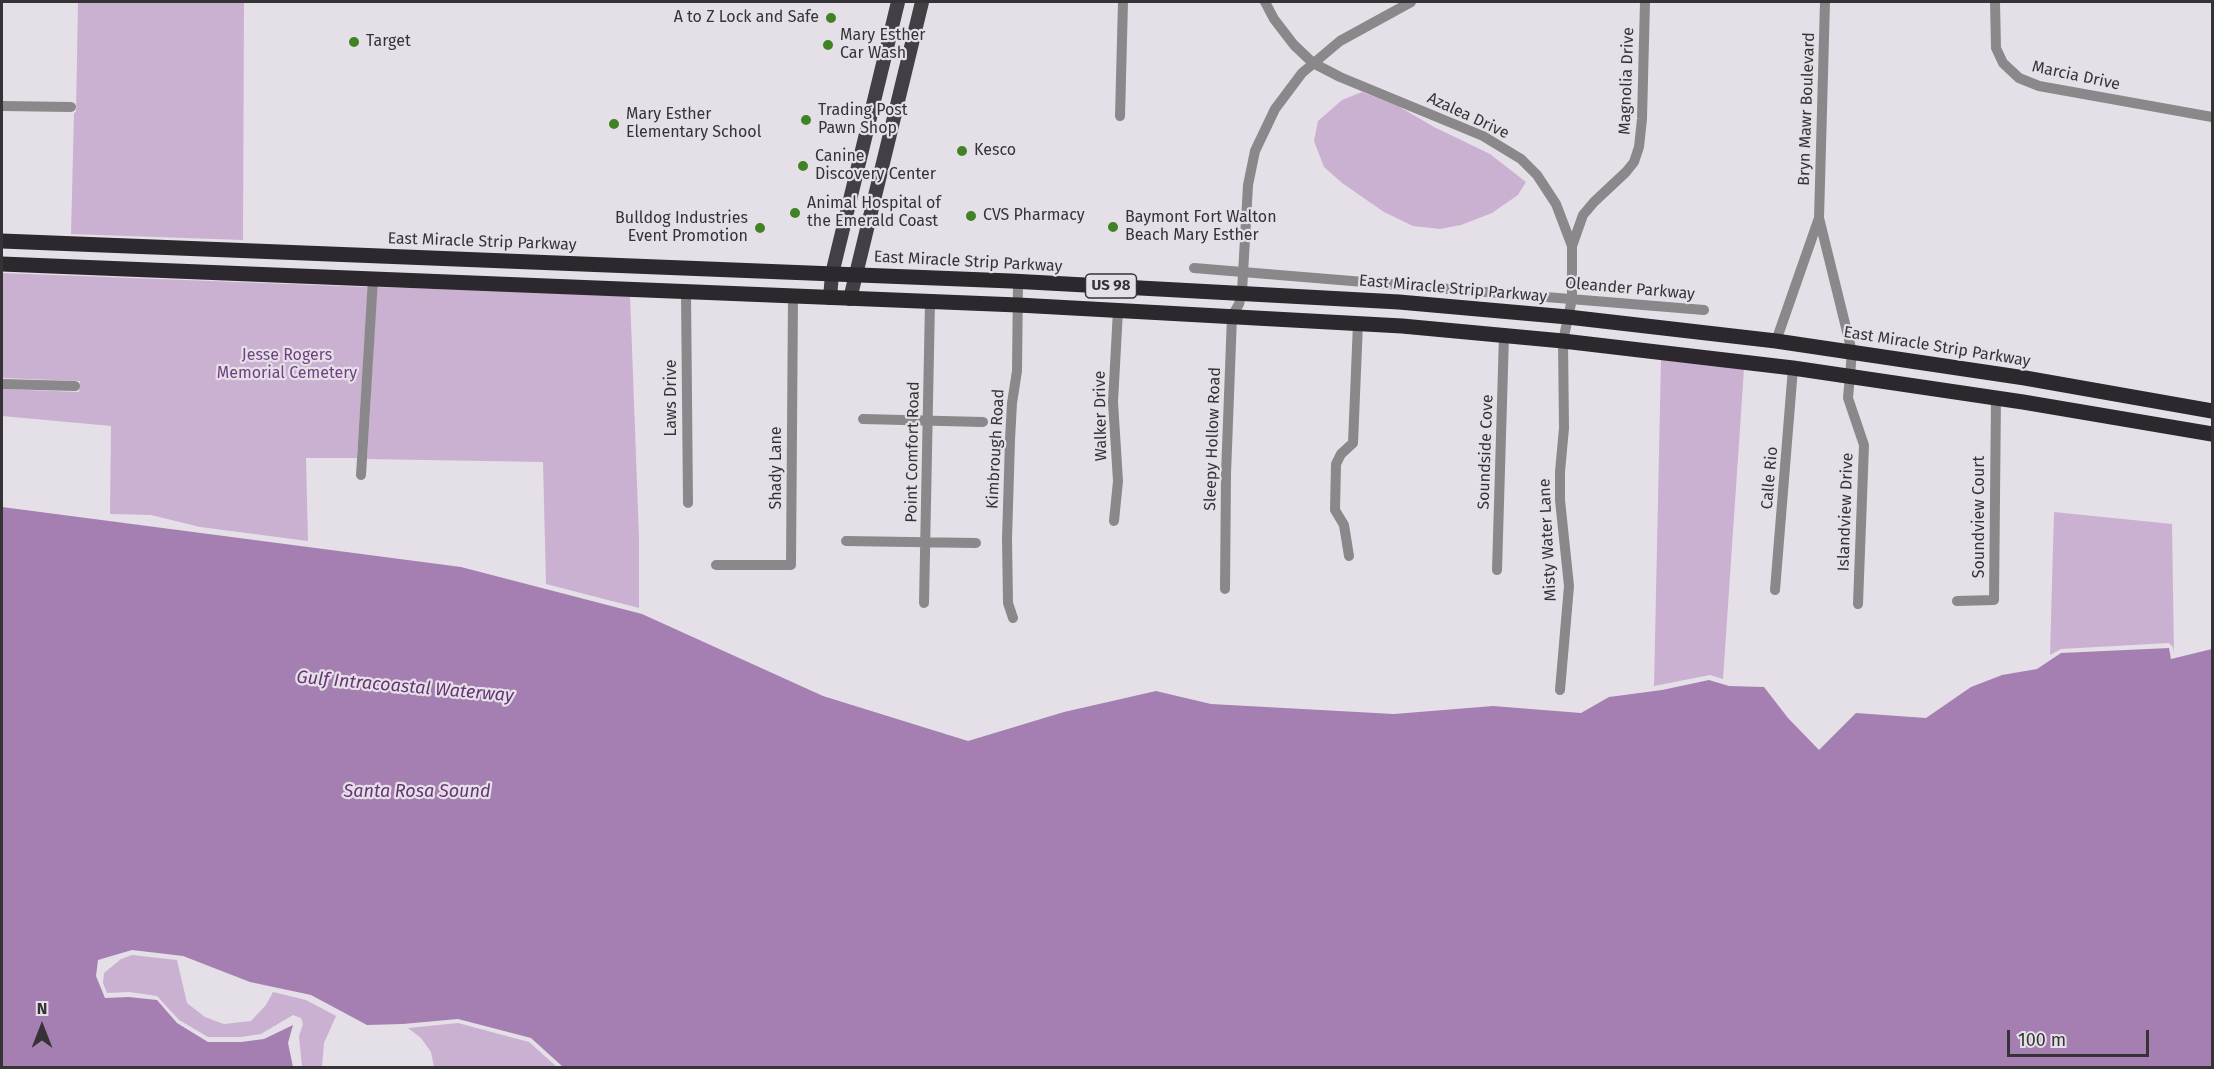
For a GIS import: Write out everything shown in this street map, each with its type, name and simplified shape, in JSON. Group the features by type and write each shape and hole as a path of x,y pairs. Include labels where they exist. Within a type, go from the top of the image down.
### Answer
{"highway":[{"name":"East Miracle Strip Parkway","path":"2,241 1018,282 1242,292 1419,304 1568,317 1776,341 2212,411"},
{"name":"US 98","path":"2,264 1018,305 1358,323 1563,341 1793,368 1996,398 2212,434"},
{"path":"2081,412 2084,389"}],"main road":[{"path":"830,298 832,274 898,2"},
{"path":"850,299 921,2"}],"street":[{"path":"1120,116 1123,2"},
{"name":"Azalea Drive","path":"1265,2 1274,19 1294,45 1313,63 1340,77 1483,136 1521,159 1550,192 1572,246 1572,299 1568,317"},
{"name":"Sleepy Hollow Road","path":"1225,589 1226,474 1232,316 1239,304 1242,292 1248,185 1255,152 1275,109 1302,72 1340,41 1411,2"},
{"name":"Magnolia Drive","path":"1572,246 1583,215 1626,172 1634,162 1639,147 1642,120 1645,2"},
{"name":"Bryn Mawr Boulevard","path":"1824,2 1819,218 1852,352"},
{"name":"Marcia Drive","path":"1995,2 1996,48 2003,63 2019,78 2039,86 2212,117"},
{"path":"2,106 71,107"},
{"name":"Bryn Mawr Boulevard","path":"1776,341 1819,218"},
{"name":"Oleander Parkway","path":"1194,268 1704,310"},
{"path":"361,475 373,279"},
{"name":"Kimbrough Road","path":"1013,618 1008,603 1007,539 1012,402 1017,371 1018,282"},
{"name":"Laws Drive","path":"686,292 688,503"},
{"name":"Shady Lane","path":"716,566 791,565 793,296"},
{"name":"Point Comfort Road","path":"924,603 930,302"},
{"name":"Walker Drive","path":"1114,521 1118,481 1113,402 1118,310"},
{"name":"Misty Water Lane","path":"1560,690 1569,586 1560,500 1564,428 1563,341 1568,317"},
{"path":"1349,556 1344,525 1335,510 1336,483 1337,459 1353,443 1358,323"},
{"name":"Soundside Cove","path":"1497,570 1504,335"},
{"name":"Islandview Drive","path":"1852,352 1848,398 1864,445 1858,604"},
{"name":"Calle Rio","path":"1775,590 1793,368"},
{"path":"2,384 75,386"},
{"name":"Soundview Court","path":"1957,601 1994,600 1996,398"},
{"path":"863,419 983,422"},
{"path":"846,541 976,543"}],"green space":[{"path":"78,2 244,2 243,240 71,234"},
{"path":"1362,92 1398,106 1434,127 1490,154 1526,182 1518,195 1492,213 1461,225 1440,229 1413,226 1384,212 1342,183 1324,167 1314,141 1318,121 1342,100"},
{"name":"Jesse Rogers Memorial Cemetery","path":"2,273 368,287 357,458 306,458 308,541 200,527 151,515 110,514 111,426 2,416 2,389 79,392 80,381 2,378"},
{"path":"377,287 630,295 639,537 639,608 546,584 543,462 367,459"},
{"path":"1661,359 1744,369 1723,679 1710,675 1654,686"},
{"path":"2054,512 2172,524 2174,654 2173,647 2169,643 2061,649 2050,655"},
{"path":"132,955 177,960 187,1003 205,1017 224,1024 251,1021 266,1005 273,992 306,1000 336,1016 324,1043 322,1067 302,1067 299,1036 303,1024 301,1018 293,1015 261,1034 241,1037 208,1037 179,1020 157,996 129,992 107,993 103,983 104,973 121,959"},
{"path":"458,1023 529,1042 557,1067 434,1067 431,1052 421,1038 408,1028"}],"water":[{"name":"Santa Rosa Sound","path":"2,507 461,567 642,614 823,696 968,741 1064,712 1156,691 1211,704 1394,714 1493,706 1581,713 1609,697 1662,690 1709,680 1729,686 1764,687 1788,718 1819,750 1856,713 1926,718 1971,687 2002,675 2037,669 2061,653 2169,648 2171,659 2212,649 2212,1067 563,1067 531,1038 458,1019 367,1025 311,995 250,982 183,956 132,950 98,960 96,976 105,998 129,997 157,1000 177,1023 208,1042 264,1039 293,1025 288,1043 293,1067 2,1067"}],"place":[{"name":"A to Z Lock and Safe","path":"831,18"},
{"name":"Target","path":"354,42"},
{"name":"Mary Esther Car Wash","path":"828,45"},
{"name":"Trading Post Pawn Shop","path":"806,120"},
{"name":"Mary Esther Elementary School","path":"614,124"},
{"name":"Kesco","path":"962,151"},
{"name":"Canine Discovery Center","path":"803,166"},
{"name":"Animal Hospital of the Emerald Coast","path":"795,213"},
{"name":"CVS Pharmacy","path":"971,216"},
{"name":"Baymont Fort Walton Beach Mary Esther","path":"1113,227"},
{"name":"Bulldog Industries Event Promotion","path":"760,228"}],"water label":[{"name":"Gulf Intracoastal Waterway","path":"405,687"}]}
